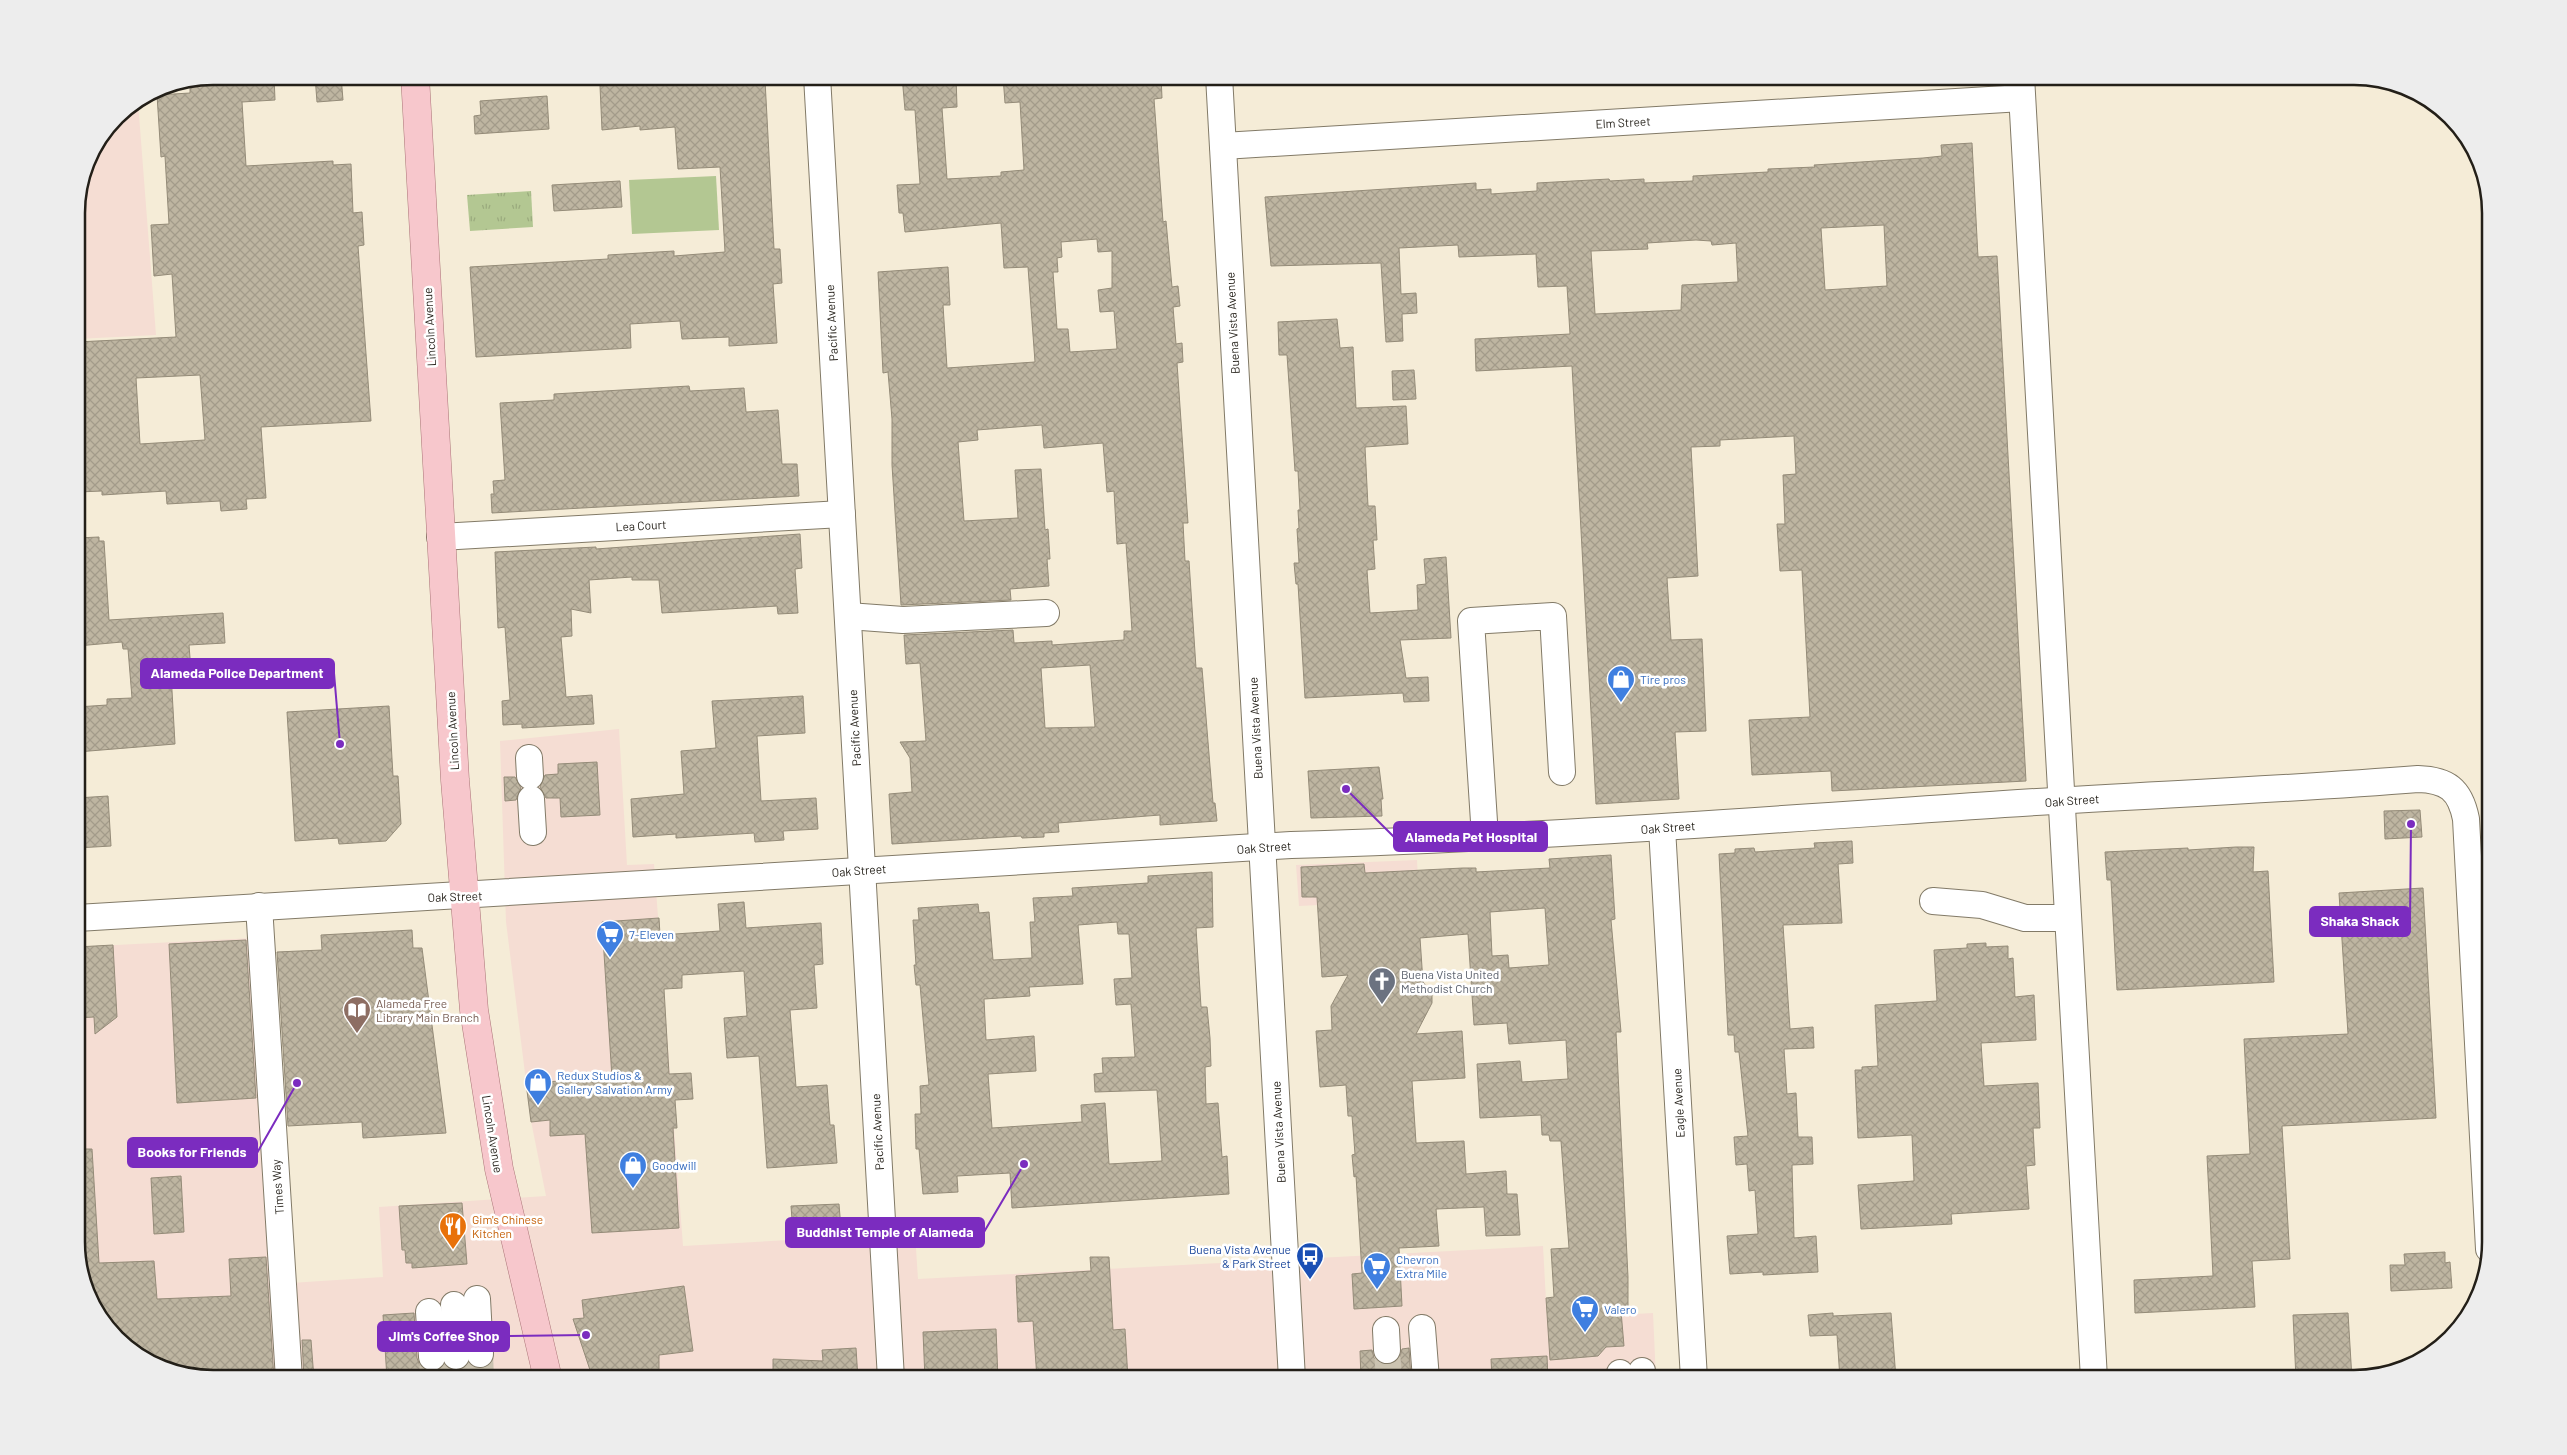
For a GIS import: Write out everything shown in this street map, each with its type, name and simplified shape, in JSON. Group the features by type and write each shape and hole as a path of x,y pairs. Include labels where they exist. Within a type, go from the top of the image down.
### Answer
{"main road":[{"name":"Lincoln Avenue","path":"415,85 440,537 464,895 474,1010 499,1169 546,1370"}],"street":[{"name":"Pacific Avenue","path":"818,85 861,870 891,1370"},
{"name":"Buena Vista Avenue","path":"1220,85 1291,1370"},
{"name":"Elm Street","path":"1223,146 2022,87"},
{"path":"2022,87 2093,1370"},
{"name":"Lea Court","path":"440,537 842,514"},
{"path":"848,616 903,620 1046,614"},
{"path":"1485,837 1471,621 1553,616 1562,772"},
{"path":"530,778 533,832"},
{"name":"Oak Street","path":"85,917 1262,847 1662,828 2062,800 2418,778 2438,780 2450,786 2463,806 2466,819 2482,1118"},
{"name":"Eagle Avenue","path":"1662,828 1693,1370"},
{"path":"1932,900 1982,905 2025,918 2067,918"},
{"name":"Times Way","path":"259,906 288,1370"},
{"path":"429,1312 456,1356 466,1302"},
{"path":"1422,1328 1425,1370"}],"shaded area":[{"path":"139,109 156,335 85,339 85,205 89,180 98,157 107,142 117,129"},
{"path":"619,729 627,865 654,864 683,1246 915,1233 918,1279 1543,1246 1547,1319 1653,1313 1656,1370 214,1370 180,1366 149,1353 135,1343 112,1320 102,1306 87,1267 85,1250 85,947 253,938 275,1284 383,1277 379,1207 546,1196 531,1121 506,922 500,741"},
{"path":"1417,860 1419,900 1299,906 1296,865"}],"green space":[{"path":"716,176 719,230 632,234 629,180"},
{"path":"531,191 533,227 470,231 467,195"}],"building":[{"path":"274,85 275,100 242,102 246,166 333,161 333,165 351,164 353,213 362,212 364,245 358,246 371,421 261,427 266,498 246,499 247,509 221,511 220,501 167,504 166,491 102,495 102,491 85,492 85,342 176,337 172,274 154,276 151,225 169,224 165,156 161,157 157,98 165,94 190,93 190,87 197,86","holes":["200,375 205,440 140,444 136,378"]},
{"path":"316,85 342,85 343,100 317,102"},
{"path":"765,85 774,249 780,249 782,283 773,284 777,343 729,346 729,337 682,339 680,321 630,324 631,348 476,357 470,267 608,259 608,255 674,251 674,256 725,252 720,167 678,169 675,127 640,130 640,126 602,130 600,86"},
{"path":"903,85 956,85 957,107 942,108 947,179 1001,176 1001,172 1024,170 1020,102 1005,103 1004,85 1161,85 1162,98 1154,99 1163,222 1166,221 1172,287 1178,286 1180,306 1173,307 1176,344 1182,343 1183,362 1177,363 1188,523 1183,523 1185,561 1189,561 1196,668 1202,668 1213,803 1215,803 1217,821 1160,825 1160,815 1058,823 1059,832 1044,833 1044,837 1022,838 1021,836 892,844 889,794 912,792 910,758 900,742 926,741 920,663 906,664 904,635 1013,630 1014,643 1052,641 1052,645 1124,640 1124,631 1132,631 1126,543 1117,544 1114,491 1107,492 1103,443 1044,448 1042,425 977,430 978,440 958,442 964,521 1018,518 1015,470 1041,469 1045,530 1048,529 1050,559 1047,559 1049,586 1010,589 1011,600 901,605 892,465 892,419 888,372 883,373 878,272 948,267 950,305 943,305 947,368 1035,362 1028,267 1004,268 1001,223 905,232 903,213 899,213 897,185 920,184 915,110 905,110","holes":["1097,239 1098,252 1112,251 1112,288 1098,290 1100,312 1114,311 1117,349 1070,352 1068,329 1057,329 1053,272 1058,272 1057,258 1062,257 1061,242","1090,665 1095,727 1045,728 1041,668"]},
{"path":"547,96 549,129 475,134 474,116 481,115 480,101"},
{"path":"1972,143 1978,257 1997,256 2026,781 1832,791 1831,771 1752,775 1749,720 1810,717 1802,570 1780,571 1777,524 1785,524 1783,475 1796,474 1794,436 1720,440 1720,446 1691,447 1698,576 1667,578 1671,640 1702,639 1706,731 1675,732 1679,799 1596,804 1572,366 1476,371 1475,339 1570,334 1567,286 1538,287 1536,254 1459,257 1458,245 1399,248 1401,294 1416,293 1417,313 1402,314 1403,341 1386,342 1381,263 1271,266 1265,197 1476,183 1476,190 1491,189 1491,194 1537,191 1537,183 1609,179 1610,181 1644,179 1644,183 1693,181 1693,176 1768,172 1768,169 1815,167 1814,165 1942,156 1941,145","holes":["1884,225 1887,286 1825,290 1821,228","1711,241 1712,245 1736,243 1738,282 1682,285 1681,310 1595,314 1591,251 1648,249 1647,243"]},
{"path":"620,181 622,207 554,211 552,185"},
{"path":"1337,319 1340,348 1353,347 1356,408 1406,406 1408,444 1365,447 1368,506 1375,506 1377,540 1373,540 1375,569 1367,570 1370,613 1418,610 1417,585 1426,584 1424,559 1446,557 1451,638 1400,640 1406,678 1428,677 1429,701 1404,702 1403,693 1305,698 1298,584 1296,584 1294,563 1299,563 1297,529 1299,528 1298,510 1300,510 1298,471 1295,471 1287,355 1279,355 1278,322"},
{"path":"1414,370 1416,399 1393,400 1392,371"},
{"path":"689,386 690,391 744,388 746,412 778,410 782,464 797,464 799,496 492,513 491,494 494,494 493,481 505,480 500,403 554,400 554,394"},
{"path":"800,534 802,568 795,569 798,613 778,614 777,606 662,613 659,580 632,580 632,577 589,580 591,613 571,609 572,636 561,637 566,697 592,695 594,724 522,728 522,724 503,725 502,701 510,700 505,627 498,628 495,552 596,547 596,549"},
{"path":"99,537 99,541 104,541 109,620 223,613 225,643 189,645 191,671 171,673 175,744 85,751 85,706 107,705 107,699 132,698 128,649 123,649 122,642 85,645 85,538"},
{"path":"803,696 805,733 757,736 761,801 816,798 818,829 783,831 784,840 755,842 754,833 676,838 676,834 633,837 631,799 684,794 681,751 716,748 712,701"},
{"path":"389,706 393,776 398,776 401,824 386,841 339,844 338,838 295,841 287,712"},
{"path":"597,762 600,815 561,817 560,798 546,798 540,787 545,775 558,774 558,764"},
{"path":"1379,767 1383,799 1381,799 1382,816 1311,818 1308,771"},
{"path":"504,777 515,777 521,788 516,800 505,801"},
{"path":"108,796 111,846 85,848 85,797"},
{"path":"2420,810 2422,837 2385,839 2384,811"},
{"path":"1852,841 1853,863 1838,864 1842,923 1783,925 1790,1029 1813,1027 1814,1048 1784,1049 1787,1094 1796,1093 1798,1137 1812,1137 1813,1164 1792,1165 1794,1238 1816,1236 1818,1272 1763,1275 1763,1272 1730,1274 1727,1236 1758,1234 1755,1190 1749,1191 1747,1164 1736,1165 1734,1137 1748,1136 1739,1052 1735,1052 1734,1035 1728,1035 1719,854 1735,853 1735,849 1754,848 1755,852 1815,848 1814,843"},
{"path":"2254,847 2253,872 2268,871 2274,982 2117,990 2111,880 2107,880 2105,852"},
{"path":"1611,855 1615,919 1611,920 1621,1032 1616,1032 1628,1277 1628,1311 1621,1311 1624,1346 1606,1347 1598,1356 1550,1360 1546,1298 1554,1297 1551,1249 1569,1248 1561,1141 1550,1141 1549,1135 1542,1135 1541,1115 1480,1118 1477,1064 1520,1061 1522,1082 1568,1079 1566,1040 1509,1044 1507,1023 1474,1025 1468,934 1420,938 1423,982 1432,994 1432,1003 1416,1034 1462,1031 1465,1078 1412,1081 1416,1143 1464,1141 1466,1174 1506,1171 1507,1194 1517,1194 1520,1235 1486,1236 1484,1207 1436,1209 1439,1246 1399,1248 1402,1306 1354,1309 1352,1274 1362,1273 1356,1176 1354,1177 1352,1155 1355,1154 1352,1116 1348,1116 1346,1085 1320,1087 1316,1031 1332,1030 1331,1006 1348,975 1322,977 1317,897 1302,897 1301,867 1364,864 1365,873 1463,868 1476,868 1476,872 1550,868 1549,859","holes":["1545,908 1549,965 1509,968 1508,955 1492,956 1490,912"]},
{"path":"1212,872 1213,927 1196,928 1201,1007 1207,1007 1210,1038 1211,1066 1205,1067 1206,1104 1218,1103 1222,1157 1227,1156 1229,1194 1012,1208 1010,1173 957,1176 958,1192 923,1194 919,1149 916,1149 915,1114 921,1114 920,1086 929,1085 920,985 916,985 914,965 916,965 913,920 919,920 918,908 978,904 979,913 989,912 993,960 1032,958 1030,922 1035,922 1033,898 1073,896 1072,888 1148,883 1148,876","holes":["1117,922 1118,934 1129,934 1132,978 1114,979 1116,1005 1131,1004 1135,1057 1102,1058 1103,1073 1094,1074 1095,1092 1157,1090 1162,1161 1109,1164 1105,1103 1081,1105 1082,1122 992,1128 988,1074 1036,1071 1034,1036 986,1040 984,999 1030,996 1029,987 1083,984 1078,925"]},
{"path":"2423,888 2436,1118 2282,1126 2290,1259 2252,1261 2255,1307 2135,1313 2134,1280 2213,1276 2207,1156 2250,1154 2244,1039 2348,1034 2339,893"},
{"path":"744,902 746,928 821,923 823,964 814,965 817,1008 790,1010 796,1087 827,1085 830,1125 834,1125 837,1163 767,1168 759,1056 727,1058 724,1018 747,1016 744,971 682,975 682,988 664,989 669,1074 691,1073 693,1099 675,1100 677,1128 673,1128 679,1228 592,1233 585,1134 550,1136 550,1120 531,1122 526,1083 612,1078 602,922 659,918 660,935 720,931 718,904"},
{"name":"Alameda Free Library Main Branch","path":"412,930 413,948 422,948 446,1133 363,1138 362,1122 288,1126 277,952 322,950 321,935"},
{"path":"246,940 256,1098 177,1103 169,944"},
{"path":"1986,943 1986,947 2008,946 2008,959 2013,958 2015,997 2034,995 2036,1040 1981,1043 1984,1086 2038,1083 2040,1128 2033,1128 2035,1165 2026,1166 2029,1209 1951,1214 1952,1224 1861,1229 1858,1185 1914,1181 1912,1135 1858,1138 1855,1070 1862,1070 1862,1067 1878,1066 1875,1005 1937,1001 1934,950 1967,948 1967,944"},
{"path":"113,945 117,1017 95,1034 94,1017 85,1018 85,947"},
{"path":"85,1149 92,1149 99,1263 154,1261 157,1299 231,1296 229,1259 266,1257 273,1370 197,1369 180,1366 149,1353 135,1343 112,1320 102,1306 89,1275 85,1250"},
{"path":"181,1176 184,1232 154,1234 151,1178"},
{"path":"462,1203 467,1264 412,1268 412,1263 406,1263 405,1250 402,1250 399,1206"},
{"path":"839,1204 841,1229 793,1232 791,1206"},
{"path":"2445,1252 2445,1263 2450,1262 2452,1288 2391,1291 2390,1265 2405,1265 2404,1254"},
{"path":"1090,1257 1109,1257 1113,1330 1125,1329 1127,1370 1036,1370 1033,1321 1018,1322 1016,1276 1091,1271"},
{"path":"684,1286 693,1351 659,1355 659,1370 590,1370 573,1319 584,1318 582,1300"},
{"path":"414,1313 417,1358 420,1366 429,1370 386,1370 383,1315"},
{"path":"1833,1313 1833,1316 1891,1313 1895,1370 1839,1370 1837,1335 1810,1336 1808,1315"},
{"path":"2348,1313 2351,1370 2296,1370 2293,1315"},
{"path":"996,1329 998,1370 925,1370 923,1332"},
{"path":"302,1340 311,1340 313,1370 304,1370"},
{"path":"856,1348 857,1370 773,1370 773,1359 823,1361 822,1350"},
{"path":"1409,1348 1410,1370 1361,1370 1360,1351 1372,1350 1374,1358 1380,1363 1388,1365 1400,1357 1402,1349"},
{"path":"1547,1356 1548,1370 1492,1370 1491,1359"},
{"path":"469,1364 474,1368 485,1368 485,1370 459,1370"},
{"path":"444,1365 453,1370 436,1370"}],"tunnel":[{"path":"1387,1350 1388,1370"},
{"path":"480,1354 481,1370"},
{"path":"456,1356 457,1370"},
{"path":"432,1357 433,1370"}],"place":[{"name":"Tire pros","path":"1621,703"},
{"name":"Alameda Police Department","path":"340,744"},
{"name":"Alameda Pet Hospital","path":"1346,789"},
{"name":"Shaka Shack","path":"2411,824"},
{"name":"7-Eleven","path":"610,958"},
{"name":"Buena Vista United Methodist Church","path":"1382,1005"},
{"name":"Alameda Free Library Main Branch","path":"357,1034"},
{"name":"Books for Friends","path":"297,1083"},
{"name":"Redux Studios & Gallery Salvation Army","path":"538,1106"},
{"name":"Buddhist Temple of Alameda","path":"1024,1164"},
{"name":"Goodwill","path":"633,1189"},
{"name":"Gim's Chinese Kitchen","path":"453,1250"},
{"name":"Buena Vista Avenue & Park Street","path":"1310,1280"},
{"name":"Chevron Extra Mile","path":"1377,1290"},
{"name":"Valero","path":"1585,1333"},
{"name":"Jim's Coffee Shop","path":"586,1335"}]}
